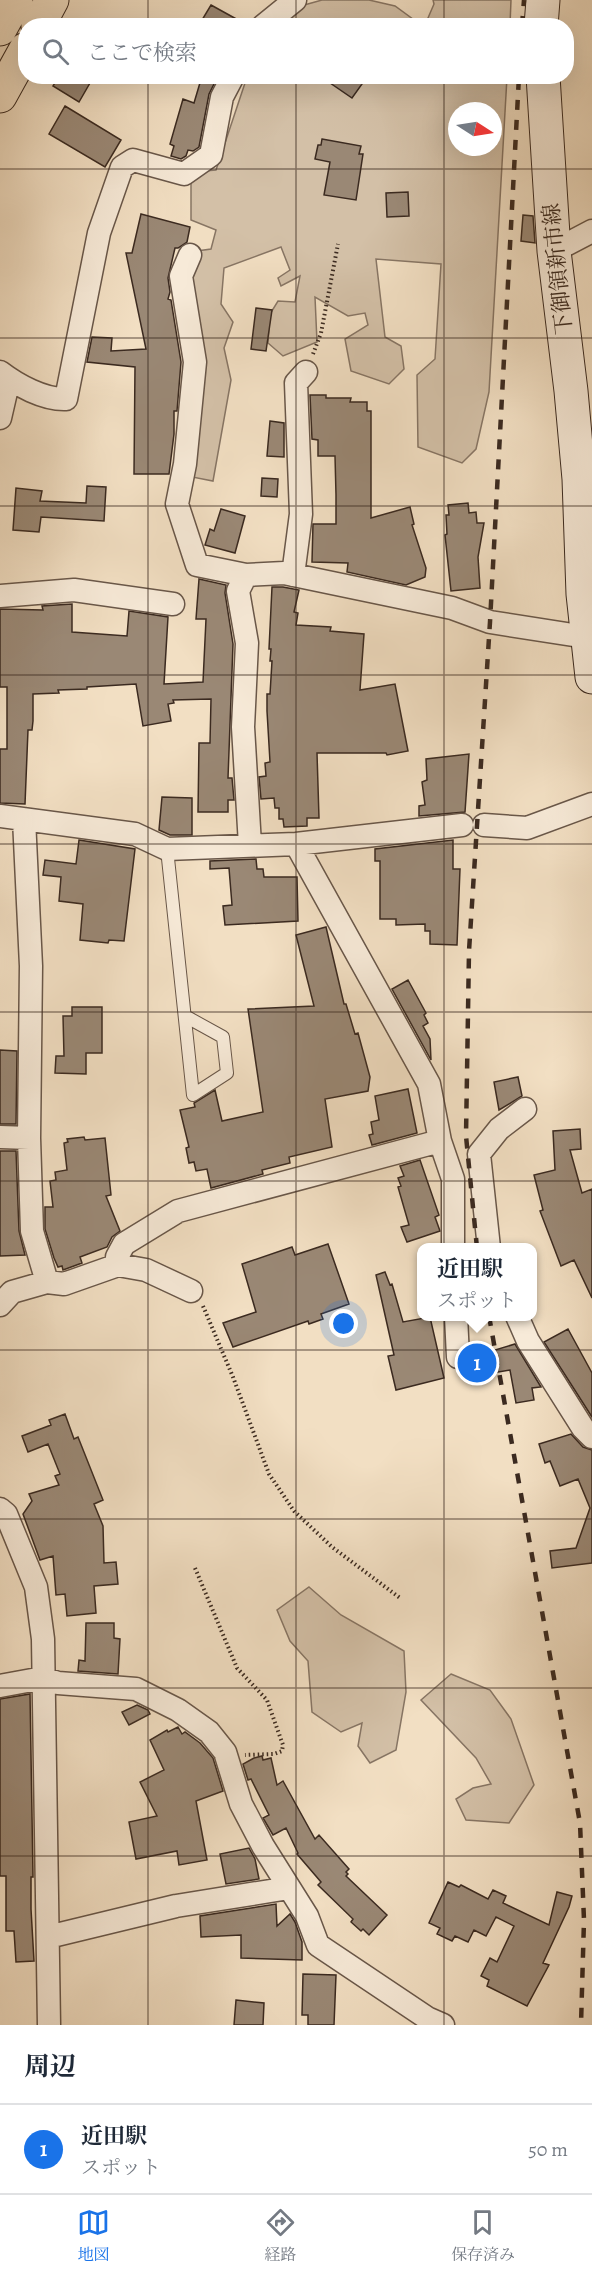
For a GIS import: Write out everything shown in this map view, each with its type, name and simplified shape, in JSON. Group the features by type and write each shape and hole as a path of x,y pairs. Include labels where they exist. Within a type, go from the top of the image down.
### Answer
{"highway":[{"path":"0,29 16,0"},
{"path":"42,18 52,0"},
{"path":"0,96 18,63"}],"main road":[{"path":"542,18 543,0"},
{"name":"下御領新市線","path":"544,84 554,251 571,391 586,478 583,594 592,677"}],"street":[{"path":"273,18 295,0"},
{"path":"0,418 4,375 52,400 66,399 99,233 122,167 133,160 184,174 211,155 222,97 229,84"},
{"path":"554,251 592,231"},
{"path":"190,255 181,276 195,362 185,464 177,504 197,565 246,574 284,573 452,608 490,622 586,637"},
{"path":"293,575 301,514 296,383 306,372"},
{"path":"246,574 238,591 247,643 243,727 250,845"},
{"path":"0,596 74,590 172,604"},
{"path":"0,816 135,834 167,849 296,844 473,825 527,828 592,804"},
{"path":"24,819 31,966 29,1138 32,1231 47,1282"},
{"path":"296,844 429,1084 440,1142 453,1179 453,1242"},
{"path":"488,1243 479,1154 499,1129 525,1109"},
{"path":"0,1137 29,1138"},
{"path":"118,1265 117,1257 124,1244 178,1211 440,1142"},
{"path":"0,1305 12,1292 47,1282 64,1284 118,1265 146,1270 191,1291"},
{"path":"456,1321 458,1357"},
{"path":"519,1321 528,1341 583,1428 592,1437"},
{"path":"0,1509 6,1514 36,1587 43,1639 49,2025"},
{"path":"0,1686 43,1678 58,1683 136,1689 178,1710 209,1732 225,1752 241,1804 263,1846 307,1916 318,1945 427,2018 443,2025"},
{"path":"48,1937 177,1906 289,1888"}],"lane":[{"path":"167,849 193,1095 227,1073 225,1049 223,1037 185,1016"}],"path":[{"path":"321,333 338,244"},
{"path":"191,1291 202,1304 233,1377 269,1474 294,1511 332,1547 400,1598"},
{"path":"195,1568 237,1668 267,1700 283,1745 282,1751 274,1754 248,1753 228,1764"}],"shaded area":[{"path":"322,0 369,0 395,6 411,18 282,18 290,9"},
{"path":"433,0 511,0 510,18 428,18 434,4"},
{"path":"245,84 507,84 489,392 476,449 462,463 418,447 417,375 435,359 441,264 376,259 385,337 401,346 404,369 389,384 351,371 345,339 368,325 365,313 348,316 315,297 317,342 283,356 268,343 270,314 278,301 295,302 300,276 281,286 278,278 290,270 281,247 224,268 221,304 233,322 224,348 231,380 213,481 192,477 189,284 197,251 211,249 216,230 191,220 191,172 216,170"},
{"path":"309,1587 341,1615 404,1651 406,1692 396,1750 370,1763 358,1746 362,1723 341,1732 312,1712 308,1661 290,1641 277,1610"},
{"path":"451,1674 490,1690 511,1719 534,1785 509,1823 466,1820 456,1799 473,1788 491,1784 476,1758 421,1700"}],"building":[{"path":"211,5 235,18 203,18"},
{"path":"54,84 89,84 79,102 53,86"},
{"path":"200,84 214,84 209,94 199,147 193,151 188,150 186,156 181,159 171,156 174,146 170,144 183,99 194,103"},
{"path":"332,84 362,84 352,98"},
{"path":"65,106 121,140 105,167 49,134"},
{"path":"322,139 361,146 359,154 363,154 356,200 324,195 330,162 315,159"},
{"path":"408,192 409,216 387,217 386,193"},
{"path":"141,214 190,227 187,242 175,248 168,278 170,292 168,299 171,300 181,362 169,474 134,474 135,367 87,362 92,337 112,338 111,351 146,349 126,253 132,253"},
{"path":"523,215 533,216 535,243 521,241"},
{"path":"256,308 272,310 266,351 251,349"},
{"path":"310,395 326,395 326,398 351,398 350,402 367,402 367,411 371,411 371,518 410,507 414,524 412,525 426,568 425,577 406,585 347,572 348,563 312,562 313,524 336,524 336,495 335,456 318,456 318,440 312,439"},
{"path":"270,421 284,423 284,457 267,456"},
{"path":"262,478 278,479 277,497 261,496"},
{"path":"87,486 106,487 104,521 41,517 39,532 13,530 16,488 42,491 40,501 86,503"},
{"path":"468,503 469,513 476,512 477,523 484,523 478,557 480,588 451,591 445,535 447,534 446,515 449,515 448,505"},
{"path":"221,509 245,516 235,553 205,545 210,529 214,531"},
{"path":"199,579 226,585 225,593 233,644 228,778 232,778 234,800 228,800 228,812 198,812 199,743 210,743 211,699 173,700 174,703 168,704 171,721 143,726 136,684 33,694 32,730 28,730 25,804 0,803 0,749 7,749 7,687 0,687 0,609 43,610 42,606 72,604 72,632 127,636 129,611 168,617 164,684 203,682 206,619 196,619"},
{"path":"272,587 299,590 294,612 298,613 296,625 331,627 330,631 364,634 360,690 395,684 408,751 387,755 386,753 317,753 319,818 307,818 307,826 284,827 283,819 279,819 279,808 275,808 274,798 261,799 259,777 266,776 265,763 270,762 267,694 270,694 272,661 270,661 271,649 269,649"},
{"path":"469,754 465,812 419,816 419,806 425,805 422,782 427,780 426,759"},
{"path":"162,797 192,798 192,835 170,835 159,830"},
{"path":"79,840 135,849 124,941 109,940 108,943 80,940 83,904 59,901 61,877 43,875 45,860 76,864"},
{"path":"453,840 453,869 460,869 457,945 430,944 430,931 425,931 425,924 396,925 396,919 380,919 380,861 375,861 375,849"},
{"path":"256,859 257,869 263,869 264,877 297,877 298,921 225,925 223,906 232,905 229,868 210,869 210,861"},
{"path":"326,927 344,1004 346,1004 355,1034 358,1033 370,1077 368,1091 325,1099 332,1147 289,1157 290,1163 262,1170 263,1174 211,1188 207,1169 196,1171 194,1162 189,1163 186,1148 189,1147 180,1110 195,1107 194,1103 215,1090 222,1121 263,1112 248,1009 314,1006 296,935"},
{"path":"408,980 426,1013 424,1015 428,1023 423,1026 430,1039 431,1060 392,989"},
{"path":"72,1007 102,1007 102,1053 86,1053 86,1074 55,1073 56,1056 64,1056 63,1016 72,1016"},
{"path":"0,1050 17,1051 16,1124 0,1124"},
{"path":"518,1077 522,1096 499,1110 494,1082"},
{"path":"408,1089 417,1133 372,1145 369,1135 373,1134 371,1122 379,1120 375,1096"},
{"path":"580,1129 581,1149 570,1150 582,1193 592,1189 592,1298 574,1260 561,1266 540,1211 543,1210 534,1175 555,1170 553,1131"},
{"path":"84,1137 85,1140 105,1138 111,1195 106,1196 120,1231 112,1237 107,1247 80,1257 82,1263 63,1270 62,1266 58,1267 54,1258 45,1229 45,1207 53,1207 50,1181 56,1180 55,1172 67,1170 64,1143 68,1142 67,1139"},
{"path":"0,1151 16,1151 19,1231 25,1255 0,1256"},
{"path":"420,1160 439,1215 435,1217 440,1231 407,1242 401,1227 409,1225 398,1187 401,1186 398,1178 404,1176 400,1166"},
{"path":"328,1244 349,1304 321,1314 323,1319 309,1324 308,1321 233,1347 223,1323 256,1312 242,1264 292,1247 295,1255"},
{"path":"385,1272 390,1285 392,1284 403,1322 417,1319 431,1321 444,1378 396,1390 388,1356 394,1355 376,1275"},
{"path":"568,1329 592,1373 592,1417 544,1342"},
{"path":"515,1344 541,1387 532,1388 534,1400 516,1403 510,1370 475,1376 472,1357"},
{"path":"65,1414 74,1439 78,1437 103,1500 94,1504 103,1526 104,1563 116,1562 118,1584 94,1586 96,1613 67,1616 65,1594 56,1595 53,1556 40,1560 23,1514 32,1501 29,1494 59,1485 55,1476 60,1474 48,1444 28,1452 22,1436 51,1425 49,1420"},
{"path":"571,1434 583,1447 592,1450 592,1563 552,1568 550,1551 576,1548 590,1508 578,1479 560,1486 550,1461 545,1463 539,1444"},
{"path":"86,1623 114,1623 114,1638 120,1639 118,1674 78,1671 79,1660 85,1661"},
{"path":"30,1694 33,1877 31,1877 31,1909 34,1961 16,1962 14,1931 6,1931 6,1876 0,1876 0,1699"},
{"path":"137,1705 148,1710 150,1714 129,1725 122,1712"},
{"path":"178,1727 182,1734 185,1732 200,1743 213,1758 223,1791 196,1801 207,1860 179,1865 177,1851 136,1859 129,1822 157,1816 140,1782 164,1770 150,1740 167,1730 168,1732"},
{"path":"262,1756 263,1760 271,1758 277,1785 283,1781 315,1839 319,1835 349,1869 346,1876 387,1915 369,1935 351,1922 353,1919 318,1885 321,1882 297,1854 286,1828 273,1835 263,1818 269,1815 251,1779 248,1780 243,1764"},
{"path":"249,1848 255,1859 259,1879 226,1884 220,1854"},
{"path":"448,1882 459,1887 461,1885 488,1899 493,1890 506,1896 503,1903 549,1925 557,1892 572,1896 543,1963 549,1965 527,2006 487,1986 489,1980 481,1976 490,1958 497,1962 514,1926 496,1917 486,1936 474,1930 468,1942 455,1936 452,1941 437,1934 440,1928 429,1923"},
{"path":"276,1904 277,1926 290,1914 295,1922 302,1942 302,1960 241,1958 241,1935 201,1937 200,1916"},
{"path":"303,1974 336,1975 334,2025 308,2025 308,2015 302,2015"},
{"path":"236,2000 264,2003 263,2025 234,2025"}],"railway":[{"path":"523,18 524,0"},
{"path":"477,1243 466,1136 469,951 490,622 519,84"},
{"path":"490,1321 580,1823 584,1920 581,2025"}],"place":[{"name":"近田駅","path":"477,1363"}]}
